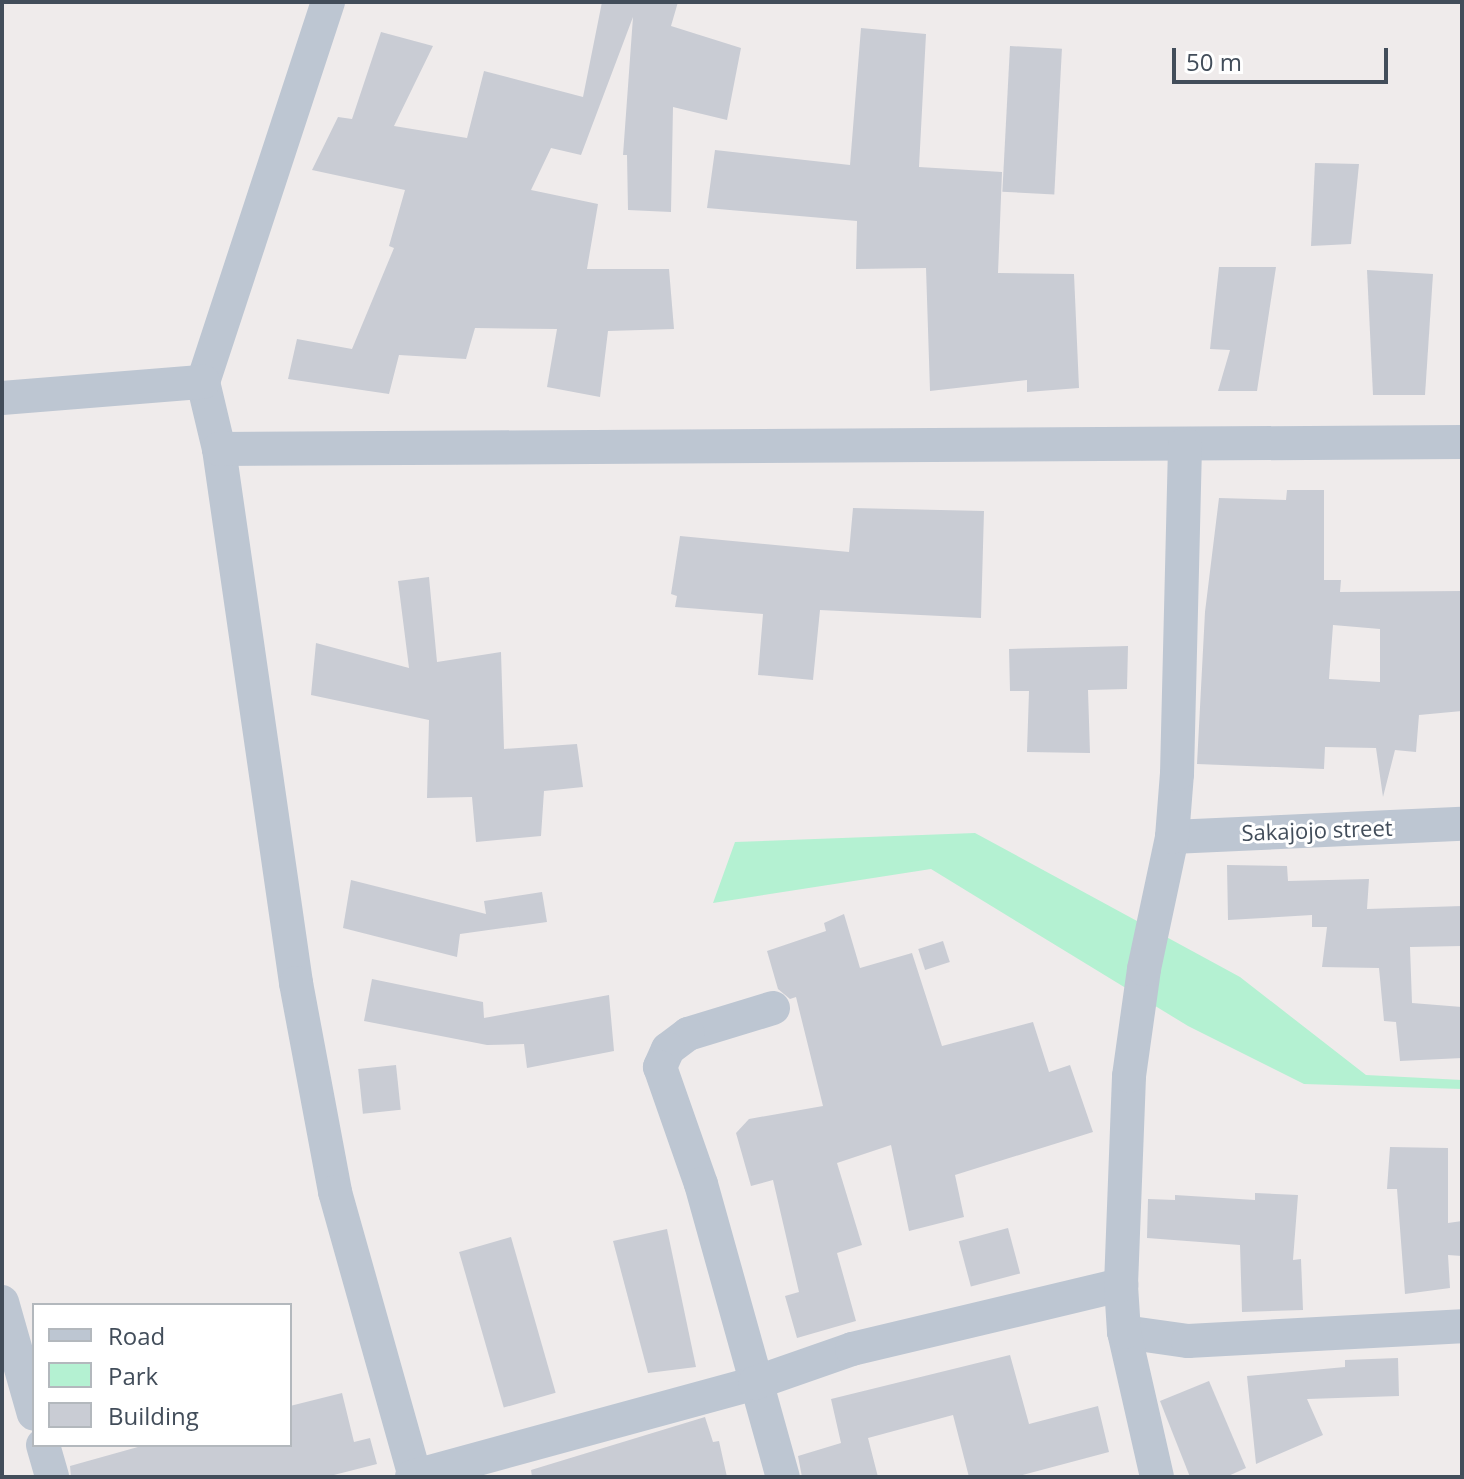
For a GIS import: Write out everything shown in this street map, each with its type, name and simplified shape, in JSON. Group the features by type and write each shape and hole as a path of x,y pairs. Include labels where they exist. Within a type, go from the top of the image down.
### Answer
{"street":[{"path":"328,2 203,382 219,449 278,873 335,1192 414,1477 755,1383 852,1349 1121,1285"},
{"path":"2,398 203,382"},
{"path":"219,449 1462,442"},
{"path":"1157,1477 1124,1332 1121,1285 1129,1076 1144,969 1172,837 1185,444"},
{"name":"Sakajojo street","path":"1172,837 1462,824"},
{"path":"773,1008 688,1034 668,1049 660,1067 701,1184 783,1477"},
{"path":"2,1302 32,1407"},
{"path":"1124,1332 1188,1341 1462,1326"},
{"path":"44,1447 52,1477"}],"green space":[{"path":"975,833 1240,977 1366,1075 1462,1080 1462,1089 1304,1084 1188,1026 931,869 713,903 735,842"}],"building":[{"path":"602,2 678,2 671,26 741,48 727,120 673,107 671,212 628,210 627,155 623,155 633,17 581,155 551,148 531,190 598,204 587,269 669,269 674,329 608,331 600,397 547,387 557,329 475,328 466,359 399,355 389,394 288,379 297,339 352,349 394,248 389,246 405,190 312,170 338,117 352,119 381,32 433,46 394,126 467,138 484,71 583,97"},
{"path":"861,28 926,34 919,167 1002,172 998,273 1074,274 1079,388 1027,392 1027,380 930,391 926,268 856,269 857,221 707,208 715,150 850,165"},
{"path":"1010,46 1062,49 1054,195 1002,192"},
{"path":"1315,163 1359,164 1351,244 1311,246"},
{"path":"1219,267 1276,267 1257,391 1218,391 1230,350 1210,349"},
{"path":"1367,270 1433,274 1425,395 1373,395"},
{"path":"1287,490 1324,490 1324,580 1341,580 1340,592 1462,591 1462,711 1419,715 1416,752 1395,750 1383,797 1376,748 1325,747 1324,769 1197,764 1205,612 1219,498 1286,500","holes":["1333,625 1380,629 1380,682 1329,679"]},
{"path":"853,508 984,511 981,618 820,610 813,680 758,675 763,614 675,607 677,596 671,594 680,536 849,552"},
{"path":"429,577 437,662 501,652 504,749 577,744 583,787 544,791 541,836 476,842 472,797 427,798 429,720 311,695 316,643 409,668 398,581"},
{"path":"1128,646 1127,689 1088,690 1090,753 1027,752 1029,691 1010,691 1009,649"},
{"path":"1227,865 1287,866 1288,881 1369,879 1367,909 1462,906 1462,946 1410,947 1412,1003 1462,1007 1462,1058 1400,1061 1396,1022 1384,1021 1379,968 1322,967 1327,927 1312,927 1312,915 1228,920"},
{"path":"351,880 486,914 484,901 542,892 547,922 460,934 457,957 343,928"},
{"path":"844,914 860,968 912,953 942,1046 1033,1022 1049,1072 1070,1065 1093,1132 955,1175 964,1217 909,1231 891,1145 837,1163 862,1245 837,1253 856,1321 797,1338 785,1296 799,1292 773,1180 751,1186 736,1133 749,1119 823,1106 796,997 790,999 778,989 767,951 826,931 824,923"},
{"path":"943,941 950,962 925,970 918,949"},
{"path":"372,979 483,1002 484,1018 609,995 614,1051 527,1068 524,1044 487,1045 364,1021"},
{"path":"396,1065 401,1110 363,1114 358,1069"},
{"path":"1390,1147 1448,1148 1448,1223 1462,1221 1462,1256 1448,1255 1450,1288 1405,1294 1397,1189 1387,1189"},
{"path":"1255,1193 1298,1195 1293,1260 1301,1259 1303,1310 1242,1312 1240,1245 1147,1238 1148,1199 1175,1200 1175,1195 1255,1200"},
{"path":"1008,1228 1020,1273 971,1287 959,1241"},
{"path":"667,1229 696,1367 648,1373 613,1241"},
{"path":"511,1237 556,1393 504,1408 459,1252"},
{"path":"1010,1355 1029,1424 1098,1406 1109,1452 1015,1477 969,1477 953,1415 868,1438 878,1477 802,1477 798,1456 841,1443 831,1399"},
{"path":"1398,1358 1399,1396 1307,1399 1323,1435 1256,1464 1247,1376 1345,1367 1345,1360"},
{"path":"1209,1381 1246,1468 1226,1477 1190,1477 1160,1401"},
{"path":"342,1393 354,1442 370,1438 377,1464 326,1477 71,1477 70,1466 138,1447 292,1447 292,1406"},
{"path":"705,1417 713,1442 719,1441 727,1477 532,1477 531,1470"}]}
